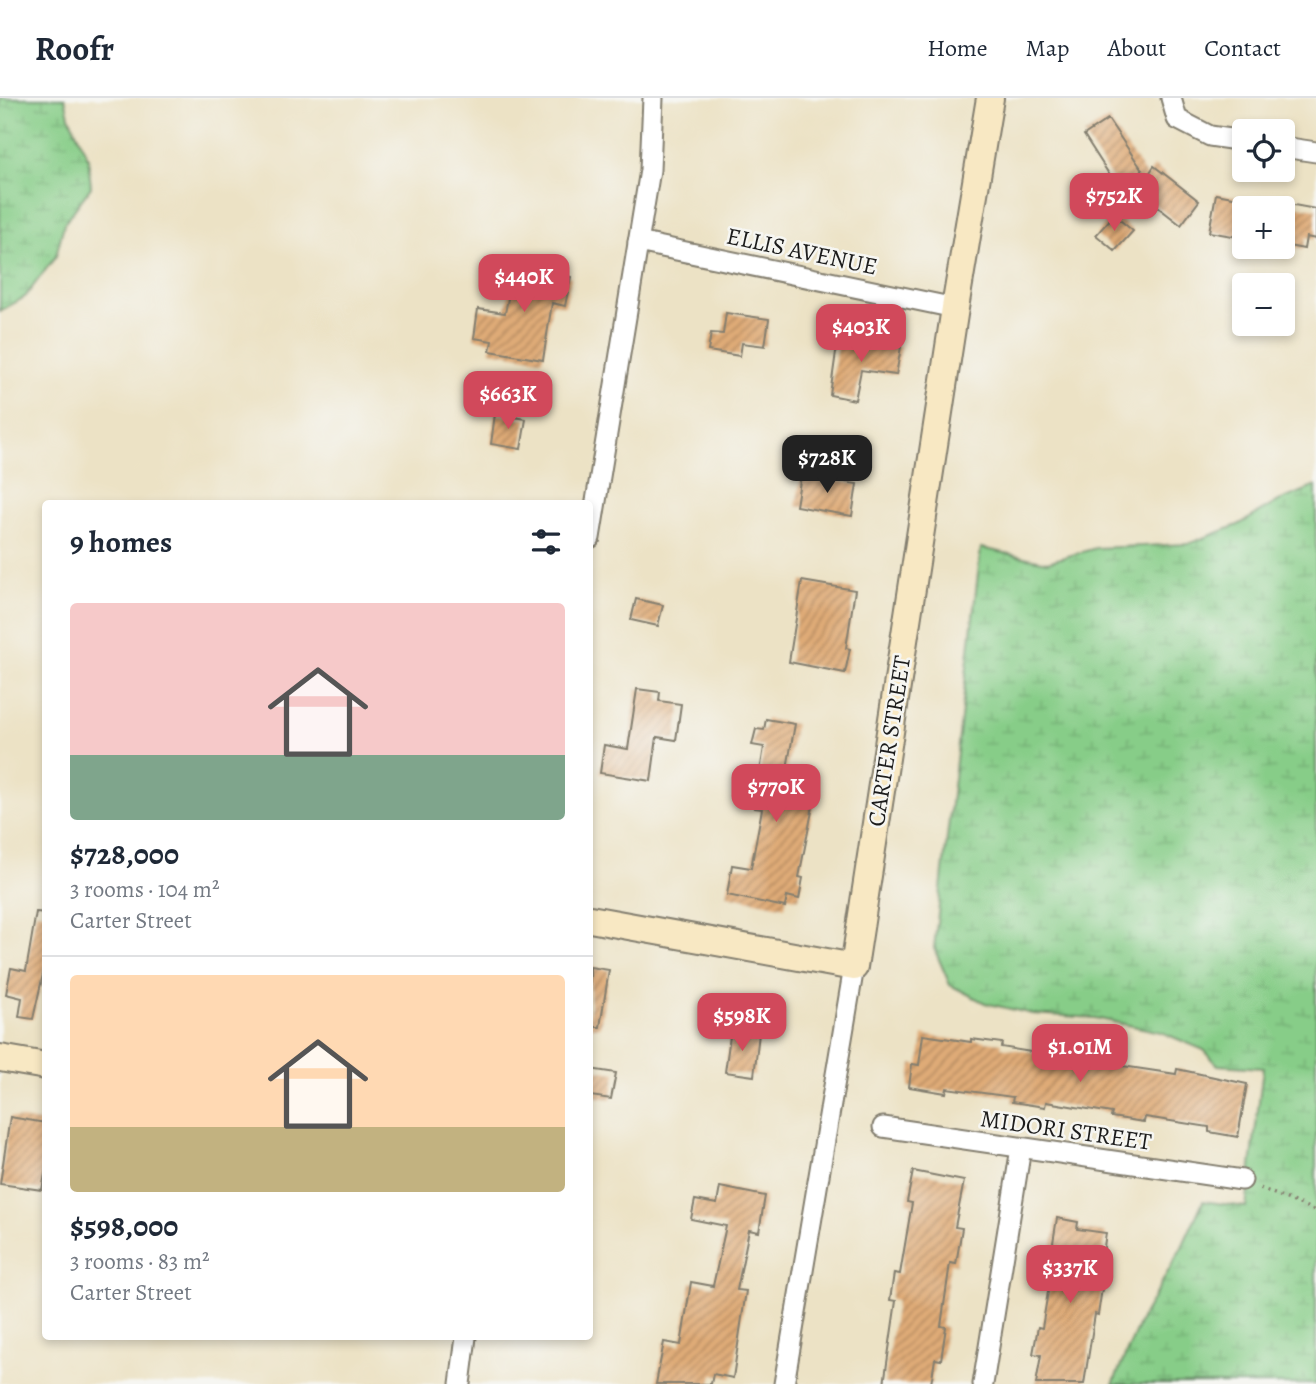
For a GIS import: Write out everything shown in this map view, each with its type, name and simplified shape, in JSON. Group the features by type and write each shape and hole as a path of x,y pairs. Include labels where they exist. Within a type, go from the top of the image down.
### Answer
{"street":[{"path":"593,520 650,170 653,98"},
{"name":"CARTER STREET","path":"784,1384 854,967 955,308 990,98"},
{"path":"1171,98 1177,118 1210,136 1232,139"},
{"path":"1295,149 1316,152"},
{"name":"ELLIS AVENUE","path":"638,242 955,308"},
{"path":"593,920 854,967"},
{"path":"0,1058 42,1065"},
{"name":"MIDORI STREET","path":"883,1127 1242,1180"},
{"path":"983,1384 1021,1148"},
{"path":"460,1384 466,1340"}],"path":[{"path":"1242,1180 1316,1211"}],"green space":[{"path":"0,98 65,98 69,116 88,158 91,187 64,224 56,256 25,297 0,311"},
{"path":"1316,486 1316,1384 1113,1384 1141,1319 1182,1247 1203,1201 1246,1207 1263,1068 1218,1065 1204,1050 1161,1032 1095,1018 1032,1014 985,1003 950,985 934,948 981,548 1047,562 1096,548 1188,544 1238,525 1279,501"}],"building":[{"path":"1108,119 1147,177 1154,166 1199,201 1181,225 1123,180 1116,185 1084,135"},
{"path":"1216,194 1232,197 1232,236 1209,232"},
{"path":"1295,205 1316,209 1316,239 1306,237 1304,249 1295,247"},
{"path":"1114,215 1133,231 1115,251 1096,235"},
{"path":"515,265 571,277 565,306 552,303 543,360 490,351 492,341 474,338 478,309 505,313"},
{"path":"726,313 769,319 765,346 742,343 740,356 708,351 711,333 723,334"},
{"path":"838,338 901,347 896,375 861,370 855,400 830,395"},
{"path":"495,414 526,419 521,449 491,444"},
{"path":"801,475 857,484 852,516 796,506"},
{"path":"802,581 855,590 845,673 789,662"},
{"path":"636,599 663,605 658,626 631,620"},
{"path":"637,689 660,692 659,701 681,704 676,740 657,737 651,781 600,773 604,745 628,749"},
{"path":"766,719 795,724 786,774 805,777 802,794 815,796 799,877 803,878 799,899 787,896 785,907 727,895 732,865 751,868 762,809 754,808 764,747 752,745 756,729 764,730"},
{"path":"36,912 42,913 42,979 33,1019 19,1017 22,998 6,994 11,968 26,971"},
{"path":"593,967 609,970 600,1027 593,1027"},
{"path":"731,1029 759,1033 754,1076 725,1072"},
{"path":"923,1035 971,1042 971,1039 1002,1043 1001,1047 1074,1059 1075,1052 1103,1057 1102,1063 1176,1074 1177,1069 1247,1084 1238,1137 1209,1132 1209,1127 1145,1117 1144,1122 1111,1117 1112,1113 1046,1102 1045,1107 1012,1102 1013,1097 947,1088 946,1093 909,1087 912,1064 919,1065"},
{"path":"593,1069 616,1073 611,1099 593,1096"},
{"path":"10,1117 42,1122 42,1190 0,1184"},
{"path":"913,1171 964,1181 955,1227 962,1228 956,1264 950,1263 941,1326 946,1327 941,1360 935,1359 931,1384 884,1384 896,1301 890,1300 894,1273 900,1274 912,1203 907,1202"},
{"path":"720,1187 765,1196 759,1232 749,1230 737,1290 746,1291 733,1378 713,1374 711,1384 656,1384 664,1342 681,1345 691,1282 713,1286 726,1226 691,1219 695,1200 717,1204"},
{"path":"1057,1218 1078,1222 1077,1229 1106,1233 1099,1281 1103,1282 1084,1384 1036,1384 1041,1355 1033,1354 1038,1327 1042,1328 1054,1256 1051,1255"}]}
